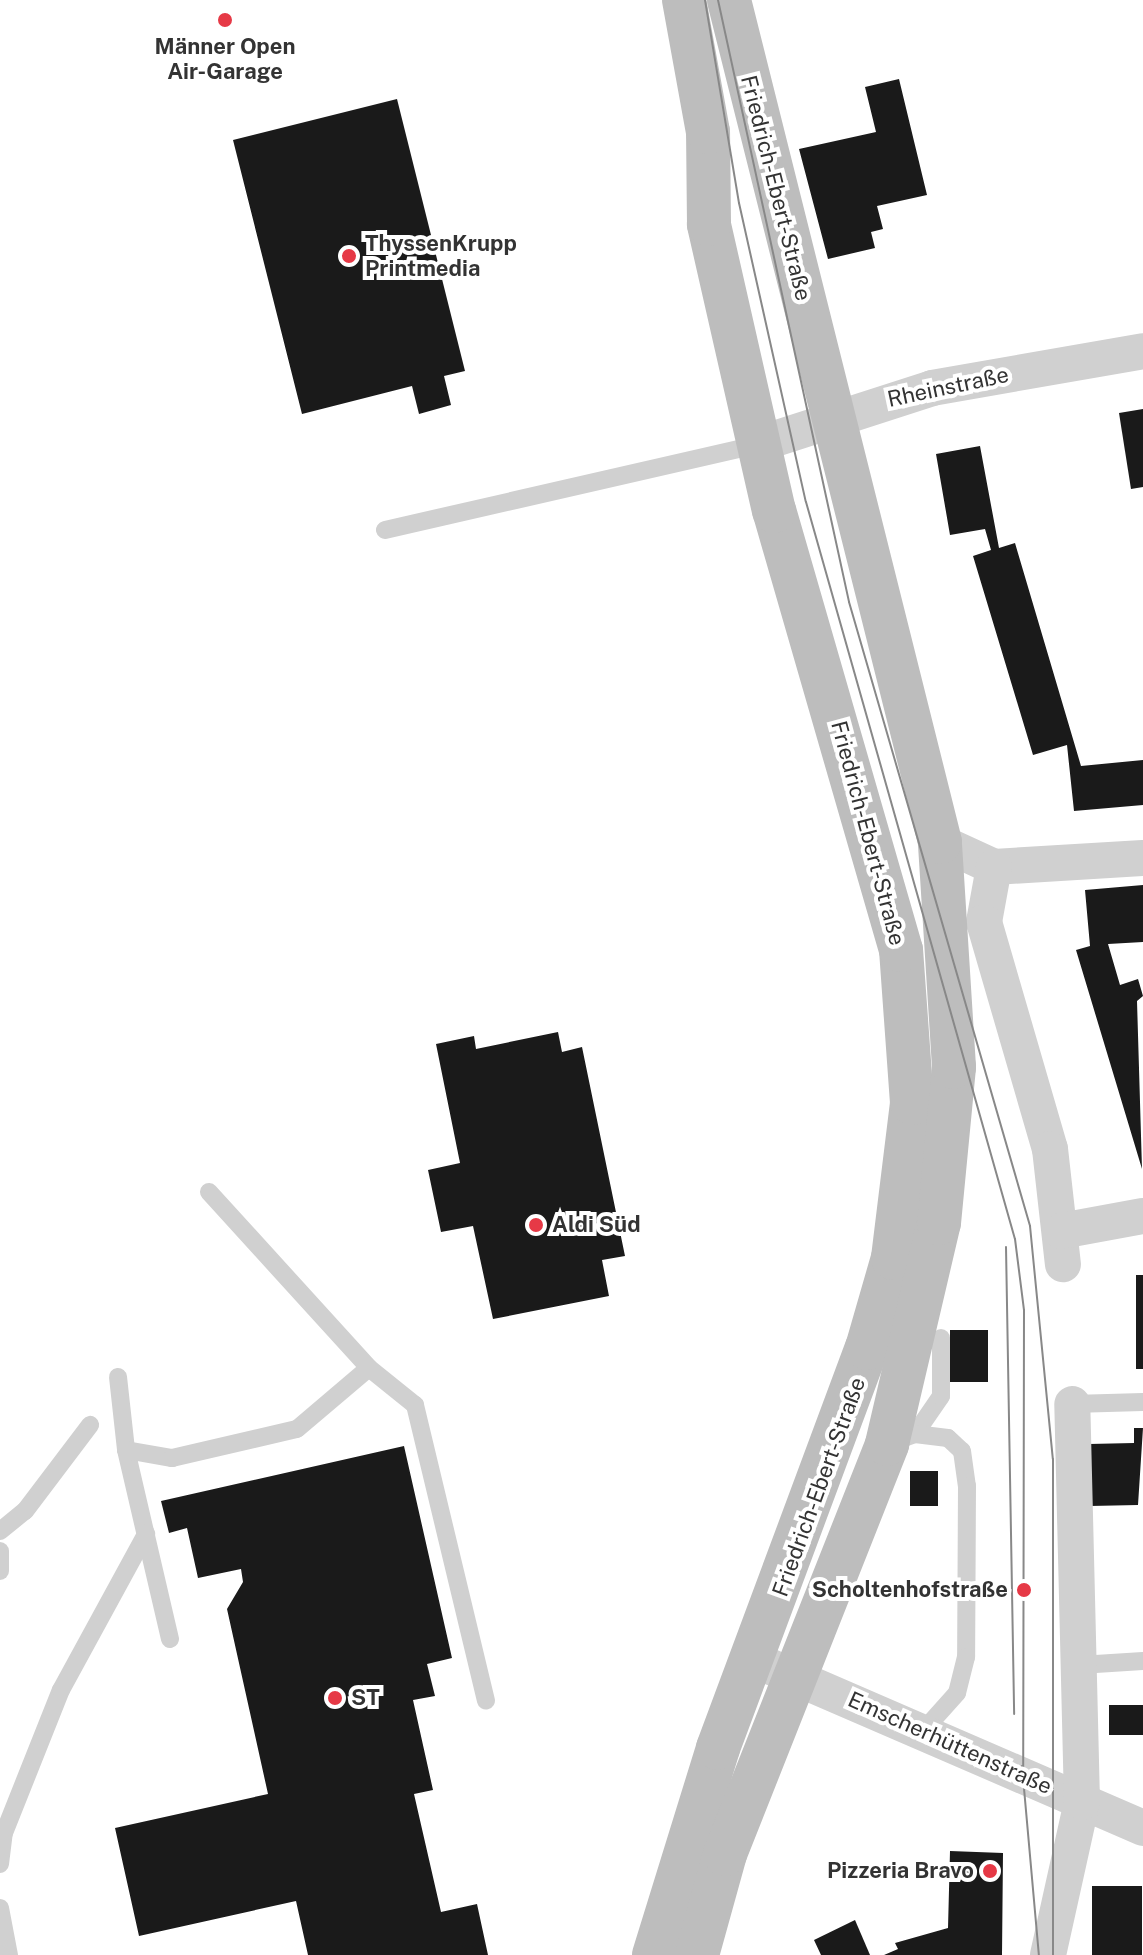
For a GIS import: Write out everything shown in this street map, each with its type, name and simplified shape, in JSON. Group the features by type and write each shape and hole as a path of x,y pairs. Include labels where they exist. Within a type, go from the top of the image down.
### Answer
{"main road":[{"name":"Friedrich-Ebert-Straße","path":"654,1955 687,1840 851,1401 888,1273 912,1103 901,950 774,511 709,224 708,132 684,0"},
{"name":"Friedrich-Ebert-Straße","path":"697,1955 725,1854 901,1439 951,1126 952,1003 940,842 729,0"}],"street":[{"name":"Rheinstraße","path":"759,444 932,388 1143,351"},
{"path":"940,842 994,867 1143,858"},
{"path":"994,867 984,922 1036,1087 1062,1248 1143,1216"},
{"path":"1048,1955 1082,1802 1072,1404"},
{"name":"Emscherhüttenstraße","path":"755,1660 1143,1828"}],"lane":[{"path":"385,530 759,444"},
{"path":"209,1192 369,1368 396,1385 425,1426 486,1701"},
{"path":"901,1439 941,1396 941,1338"},
{"path":"126,1450 172,1458 297,1429 369,1368"},
{"path":"118,1377 126,1450 170,1639"},
{"path":"1072,1404 1143,1402"},
{"path":"0,1531 25,1511 90,1425"},
{"path":"901,1439 948,1438 962,1451 967,1486 966,1657 957,1693 923,1731"},
{"path":"0,1864 4,1833 61,1690 146,1534"},
{"path":"0,1551 0,1571"},
{"path":"1080,1665 1143,1661"},
{"path":"0,1908 9,1955"}],"building":[{"path":"899,79 927,195 877,206 883,229 871,232 875,248 828,259 799,149 876,132 865,87"},
{"name":"ThyssenKrupp Printmedia","path":"397,99 465,371 444,376 451,405 419,414 412,386 302,414 233,140"},
{"path":"1143,409 1143,487 1131,489 1119,413"},
{"path":"980,446 999,548 1015,543 1081,766 1143,760 1143,805 1074,811 1067,745 1033,755 973,556 991,550 985,529 950,535 936,454"},
{"path":"1143,885 1143,942 1108,944 1120,985 1138,979 1143,996 1137,1001 1142,1169 1076,950 1090,946 1085,890"},
{"path":"558,1032 562,1052 582,1047 625,1256 602,1260 609,1296 493,1319 473,1226 441,1232 428,1170 460,1163 436,1044 474,1036 476,1049"},
{"path":"1136,1275 1143,1275 1143,1369 1136,1369"},
{"path":"950,1330 988,1330 988,1382 950,1382"},
{"path":"1134,1428 1143,1428 1138,1505 1090,1506 1089,1444 1134,1443"},
{"name":"ST","path":"404,1446 452,1658 427,1664 435,1696 413,1700 433,1790 414,1794 441,1912 477,1904 488,1955 308,1955 296,1901 139,1936 115,1828 268,1794 227,1609 243,1582 241,1569 198,1578 187,1528 169,1533 161,1501"},
{"path":"910,1471 938,1471 938,1506 910,1506"},
{"path":"1109,1705 1143,1705 1143,1735 1109,1735"},
{"path":"950,1851 1003,1853 1002,1955 884,1955 898,1949 895,1943 948,1928"},
{"path":"1092,1886 1142,1886 1142,1955 1092,1955"},
{"path":"855,1920 870,1955 821,1955 814,1940"}],"tram line":[{"path":"705,0 739,203 806,502 1015,1239 1024,1310 1023,1776"},
{"path":"718,0 849,602 1030,1226 1053,1459 1053,1955"},
{"path":"1006,1247 1014,1714"},
{"path":"1022,1766 1039,1955"}],"place":[{"name":"Männer Open Air-Garage","path":"225,20"},
{"name":"ThyssenKrupp Printmedia","path":"349,256"},
{"name":"Aldi Süd","path":"536,1225"},
{"name":"Scholtenhofstraße","path":"1024,1590"},
{"name":"ST","path":"335,1698"},
{"name":"Pizzeria Bravo","path":"990,1871"}]}
